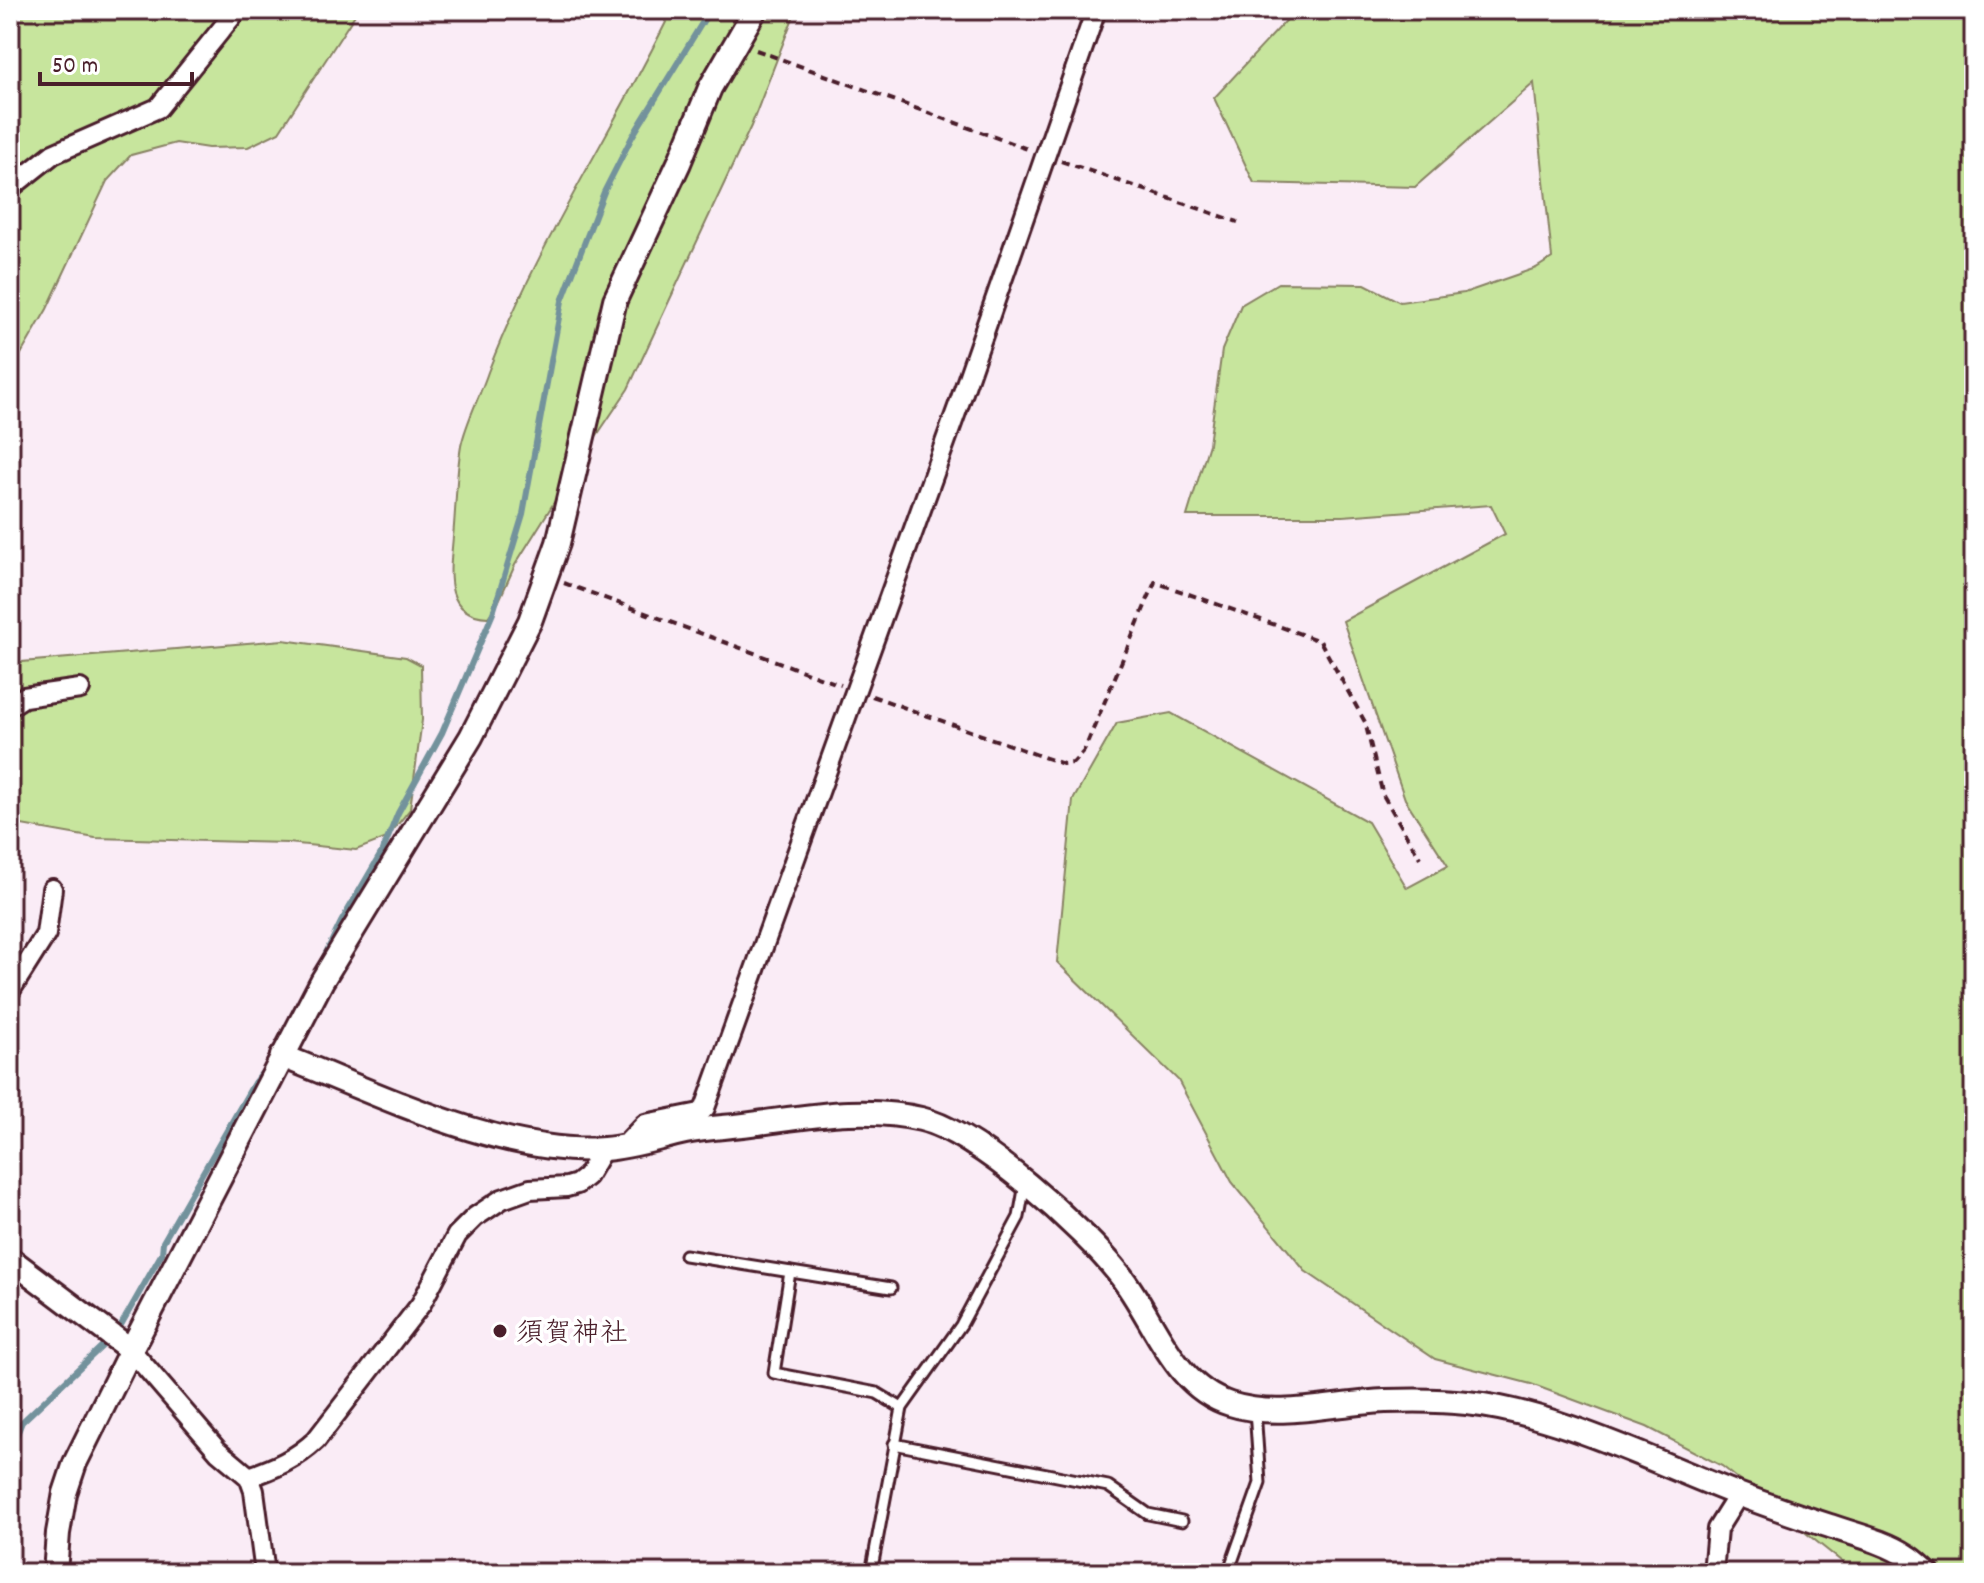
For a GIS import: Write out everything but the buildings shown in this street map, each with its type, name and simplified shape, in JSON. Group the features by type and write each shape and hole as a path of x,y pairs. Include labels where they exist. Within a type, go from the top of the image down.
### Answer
{"street":[{"path":"10,188 53,154 158,108 237,10"},
{"path":"55,1573 65,1493 75,1463 131,1350 322,981 471,737 513,657 558,543 615,300 710,88 755,10"},
{"path":"249,1477 281,1466 316,1440 421,1304 457,1235 475,1217 502,1199 530,1189 577,1184 614,1148 645,1124 700,1113 705,1108 959,404 1096,10"},
{"path":"10,706 24,697 80,689"},
{"path":"10,991 46,934 52,889"},
{"path":"282,1056 450,1121 524,1144 568,1149 614,1148 691,1131 828,1114 876,1112 926,1120 975,1144 1084,1234 1122,1277 1168,1353 1190,1379 1207,1394 1231,1405 1255,1410 1293,1410 1387,1401 1467,1403 1536,1418 1739,1494 1875,1540 1907,1556 1928,1573"},
{"path":"10,1259 131,1350 218,1451 249,1477 254,1491 265,1573"},
{"path":"1713,1573 1717,1529 1739,1494"}],"lane":[{"path":"871,1573 902,1408 961,1325 1019,1217 1025,1184"},
{"path":"685,1255 891,1288"},
{"path":"790,1272 774,1373 877,1393 902,1408"},
{"path":"1228,1573 1260,1483 1255,1410"},
{"path":"894,1444 1108,1486 1148,1514 1182,1521"}],"path":[{"path":"735,43 1238,222"},
{"path":"546,577 1063,764 1073,763 1084,751 1155,582 1320,641 1365,722 1383,795 1420,858"}],"green space":[{"path":"10,10 358,10 279,132 248,147 208,148 176,143 131,155 107,181 47,309 10,373"},
{"path":"672,10 796,10 751,126 628,389 515,565 498,603 488,617 473,614 456,600 451,577 458,469 466,428 529,279"},
{"path":"1296,10 1974,10 1974,1573 1856,1573 1722,1466 1647,1427 1531,1384 1435,1359 1305,1271 1232,1182 1178,1080 1057,962 1073,800 1117,723 1171,713 1368,822 1407,888 1448,866 1405,799 1343,621 1505,534 1491,505 1343,516 1187,516 1209,444 1222,350 1241,305 1278,283 1365,284 1400,302 1464,293 1536,268 1552,258 1534,83 1415,187 1254,183 1214,98"},
{"path":"283,640 406,657 421,665 422,720 410,809 387,838 356,850 288,843 95,838 10,823 10,663"}],"waterway":[{"path":"322,961 442,733 493,613 523,514 562,301 604,192 632,137 710,10"},
{"path":"10,1452 22,1422 117,1332 162,1253 163,1242 254,1083 267,1067"}],"place":[{"name":"須賀神社","path":"500,1331"}]}
